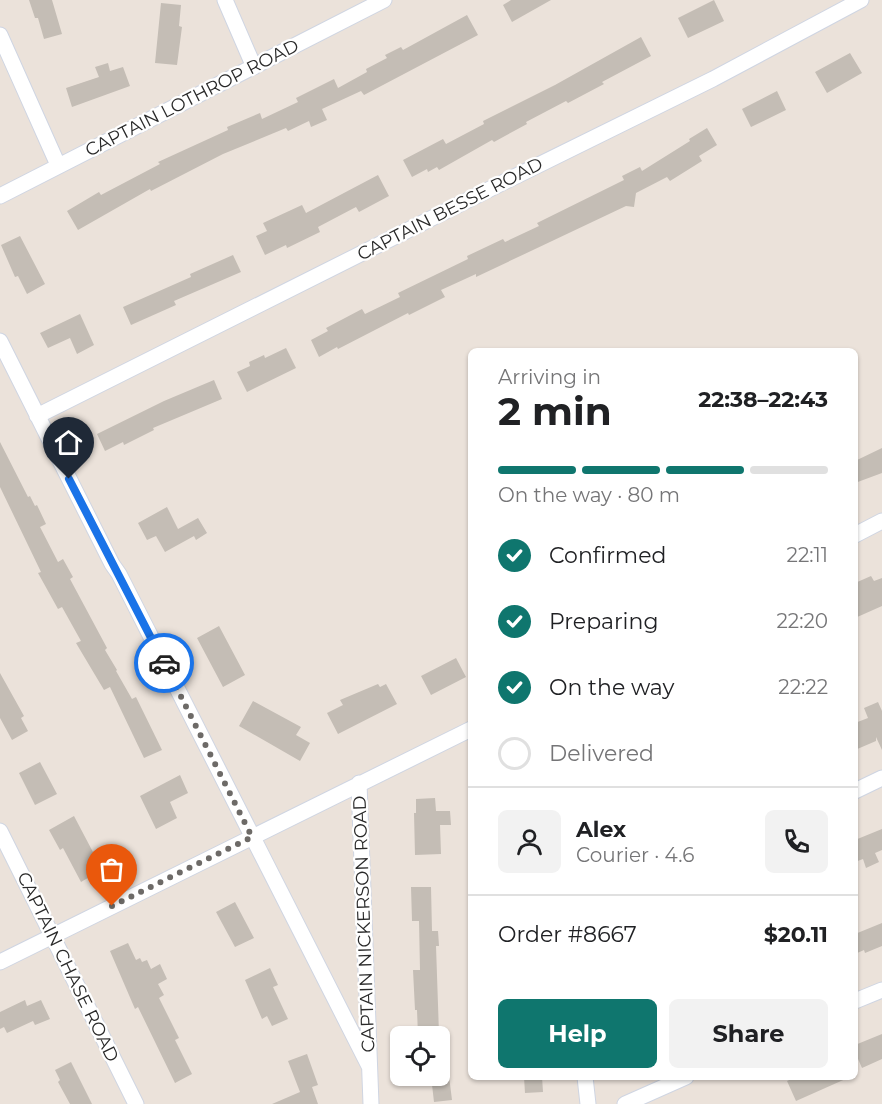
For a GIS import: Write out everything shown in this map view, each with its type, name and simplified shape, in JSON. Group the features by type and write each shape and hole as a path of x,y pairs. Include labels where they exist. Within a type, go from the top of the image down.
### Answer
{"street":[{"path":"225,0 254,67"},
{"name":"CAPTAIN LOTHROP ROAD","path":"0,196 384,0"},
{"name":"CAPTAIN BESSE ROAD","path":"37,416 713,79 861,0"},
{"path":"0,35 58,165"},
{"name":"CAPTAIN NICKERSON ROAD","path":"0,341 369,1066"},
{"path":"858,533 882,521"},
{"path":"0,962 468,730"},
{"path":"858,790 882,778"},
{"name":"CAPTAIN NICKERSON ROAD","path":"359,783 371,1104"},
{"name":"CAPTAIN CHASE ROAD","path":"0,831 136,1104"},
{"path":"858,1000 882,990"},
{"path":"585,1080 588,1104"},
{"path":"625,1104 679,1080"}],"building":[{"path":"29,0 52,0 62,34 44,39 38,18 35,18"},
{"path":"511,0 551,0 512,22 503,5"},
{"path":"714,0 724,21 688,38 678,18"},
{"path":"161,3 181,5 179,26 182,27 177,65 155,63"},
{"path":"467,15 478,35 364,95 361,91 322,109 327,120 311,127 309,121 288,131 286,128 223,154 151,191 150,189 78,230 67,211 99,192 101,195 160,164 158,162 228,130 227,127 260,113 262,119 298,102 296,98 334,79 338,88 387,58 385,55 401,47 403,50"},
{"path":"641,37 651,56 602,82 604,84 568,103 566,101 439,170 437,167 428,172 427,169 412,177 403,160 443,139 446,144 484,124 483,121 555,85"},
{"path":"850,53 862,73 827,93 815,72"},
{"path":"108,63 110,71 123,67 130,86 72,107 66,88 99,77 95,67"},
{"path":"777,91 786,110 751,127 742,109"},
{"path":"707,128 717,145 699,156 702,161 670,181 667,177 636,193 634,207 626,206 476,277 476,274 441,290 445,297 319,357 311,340 328,331 326,328 362,309 365,314 400,297 398,293 468,259 467,256 503,239 505,242 539,226 537,223 624,180 622,176 640,167 642,171"},
{"path":"378,175 389,196 359,212 356,207 318,227 320,232 287,248 286,245 265,255 256,236 267,231 263,223 302,205 306,213"},
{"path":"20,236 45,284 27,294 18,276 15,277 1,245"},
{"path":"233,255 241,272 174,301 176,305 131,325 123,307 191,277 190,274"},
{"path":"80,314 94,345 77,354 70,338 48,348 40,333"},
{"path":"286,348 296,368 247,392 237,372 250,366 249,362 264,355 265,358"},
{"path":"214,380 222,399 153,428 154,430 124,445 123,442 105,451 97,434 164,401"},
{"path":"0,442 28,497 30,496 35,506 37,505 46,524 40,527 58,562 63,559 73,577 70,579 107,648 105,650 132,699 136,697 162,750 144,758 110,687 104,690 76,643 81,641 62,607 58,609 38,573 41,572 0,487"},
{"path":"882,448 882,473 858,482 858,460"},
{"path":"167,507 178,529 198,518 207,533 196,540 194,536 165,552 156,536 147,540 138,523"},
{"path":"871,576 874,581 882,578 882,606 858,617 858,582"},
{"path":"219,626 245,675 223,687 197,638"},
{"path":"456,658 466,677 431,695 421,676"},
{"path":"0,673 24,716 21,718 28,731 12,740 0,718"},
{"path":"378,684 380,687 386,684 397,704 338,734 327,713 343,705 340,700"},
{"path":"253,701 301,727 296,735 310,743 300,761 239,726"},
{"path":"878,702 882,711 882,750 876,737 876,741 858,749 858,722 868,718 864,708"},
{"path":"40,762 57,794 35,805 19,773"},
{"path":"180,775 188,793 170,802 177,818 156,829 140,796"},
{"path":"435,798 436,811 450,811 451,825 440,825 441,854 415,855 416,799"},
{"path":"74,816 94,854 90,856 98,872 81,882 63,848 60,850 49,830"},
{"path":"882,829 882,850 875,853 879,862 866,868 863,859 858,861 858,839"},
{"path":"411,887 431,887 432,931 438,931 439,946 436,946 439,1026 418,1026 413,970 420,970 419,921 412,921"},
{"path":"235,902 254,938 235,947 216,912"},
{"path":"882,923 882,946 865,953 864,950 858,953 858,933"},
{"path":"128,943 136,960 140,958 142,962 147,960 151,969 160,964 167,979 158,984 164,995 159,998 179,1038 175,1040 192,1074 175,1083 138,1007 135,1009 110,951"},
{"path":"270,968 278,985 273,987 288,1019 272,1026 267,1016 262,1019 245,980"},
{"path":"25,1000 27,1006 41,1000 50,1019 35,1025 33,1021 7,1033 4,1027 0,1029 0,1012"},
{"path":"882,1034 882,1059 862,1068 858,1059 858,1044"},
{"path":"307,1054 318,1085 312,1087 318,1104 272,1104 300,1092 288,1061"},
{"path":"71,1062 92,1104 70,1104 58,1082 60,1080 55,1070"},
{"path":"524,1080 542,1080 543,1092 525,1093"},
{"path":"789,1080 843,1080 796,1101 787,1081"},
{"path":"450,1084 452,1100 434,1102 432,1086 450,1086"}],"way so far":[{"path":"112,906 252,837 164,663"}],"route":[{"path":"69,479 164,663"}]}
